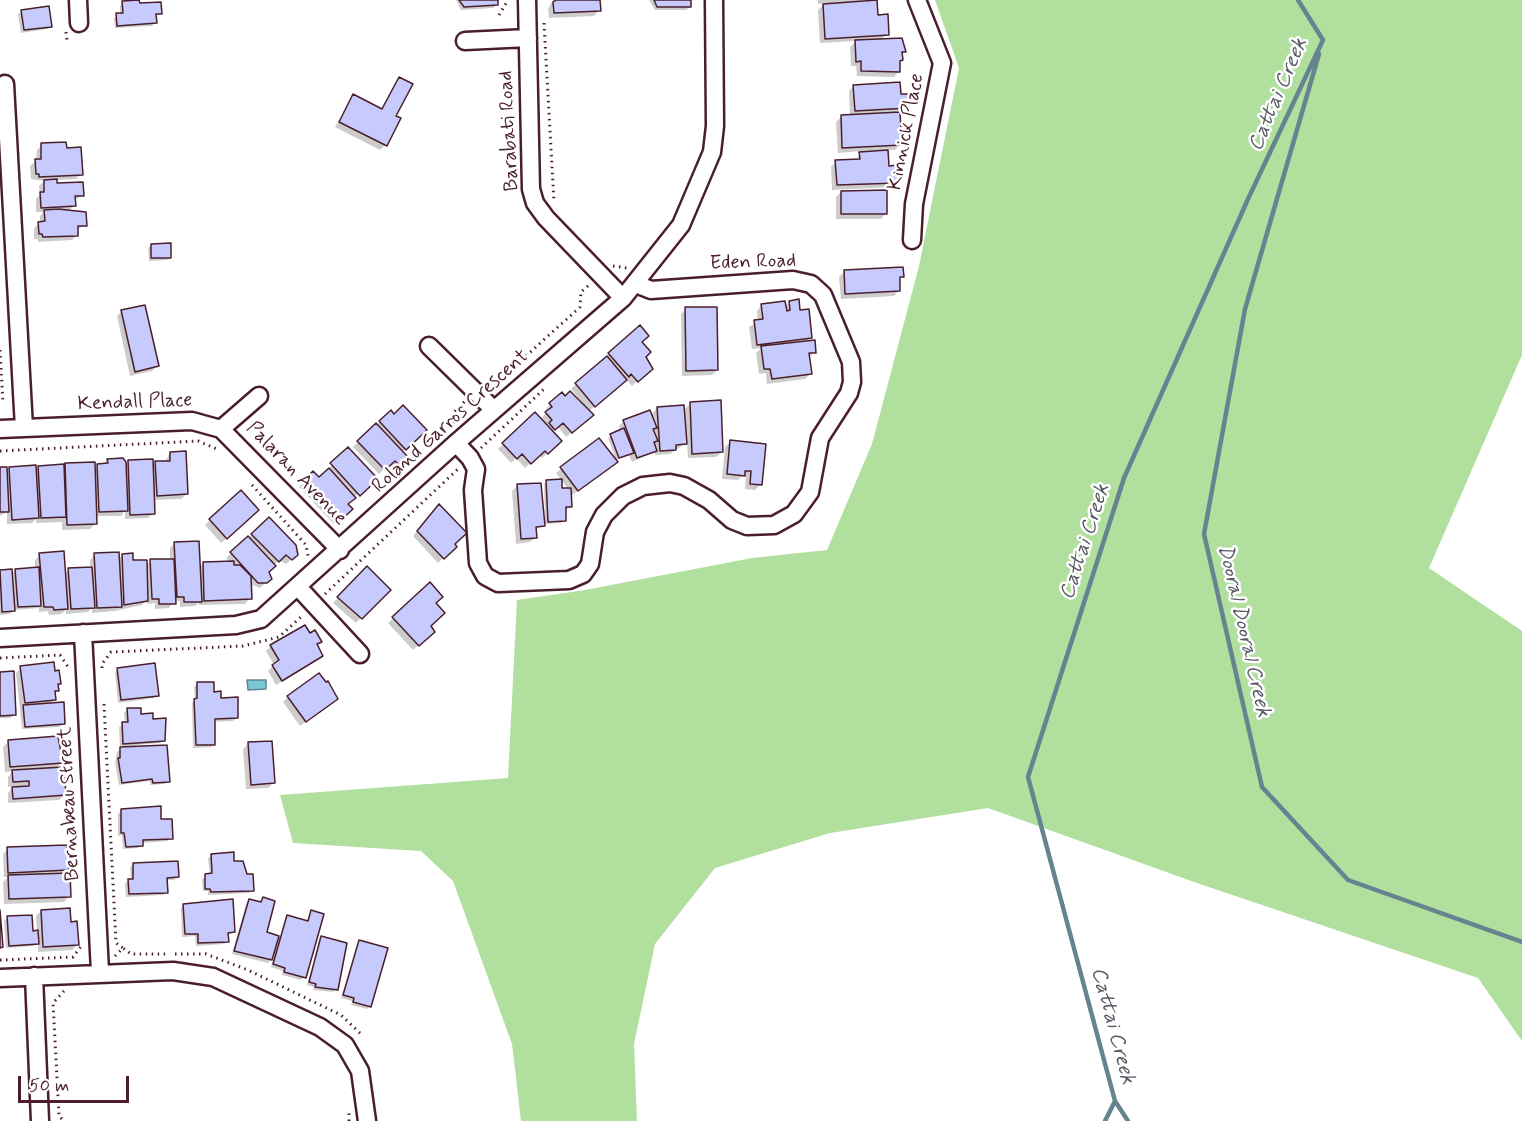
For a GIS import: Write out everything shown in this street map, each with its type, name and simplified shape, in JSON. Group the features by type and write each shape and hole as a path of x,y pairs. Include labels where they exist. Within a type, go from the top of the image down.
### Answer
{"street":[{"path":"78,0 79,23"},
{"name":"Barabati Road","path":"527,0 531,189 535,203 546,218 623,298"},
{"name":"Roland Garros Crescent","path":"0,638 250,624 261,619 340,550 451,436 494,410 623,298 681,225 712,152 715,126 714,0"},
{"name":"Kinnick Place","path":"912,240 914,204 942,63 917,0"},
{"path":"465,41 528,38"},
{"path":"5,84 24,428"},
{"name":"Eden Road","path":"451,436 470,458 476,469 473,490 478,563 485,576 498,583 569,580 583,574 590,564 596,532 604,515 623,496 643,486 670,483 684,486 709,500 732,520 747,526 774,525 794,514 810,492 820,438 849,393 852,382 850,362 823,295 811,284 793,280 651,290 636,284"},
{"path":"429,346 494,410"},
{"path":"221,429 259,396"},
{"name":"Kendall Place","path":"0,429 192,421 221,429"},
{"name":"Palaran Avenue","path":"221,429 340,550"},
{"path":"298,588 360,654"},
{"name":"Bernabeau Street","path":"82,633 100,972"},
{"path":"0,978 100,972 199,973 320,1027 339,1040 353,1058 364,1086 367,1121"},
{"path":"34,976 40,1121"}],"path":[{"path":"499,15 508,0"},
{"path":"544,22 553,199 556,206"},
{"path":"451,436 454,411 484,384 494,385 580,307 581,292 611,266 629,268"},
{"path":"0,350 3,403"},
{"path":"0,451 198,441 221,451"},
{"path":"244,476 306,545 309,561"},
{"path":"0,658 60,655 68,666 69,678"},
{"path":"0,960 73,957 84,943"},
{"path":"64,991 53,1003 59,1116 64,1121"},
{"path":"349,1110 349,1121"}],"green space":[{"path":"935,0 1522,0 1522,355 1429,568 1522,631 1522,1041 1478,978 1197,883 988,808 830,833 715,868 655,944 634,1044 637,1121 521,1121 512,1044 453,881 421,851 293,843 280,795 508,778 517,600 585,590 752,558 827,550 872,444 919,266 959,68"}],"water":[{"path":"247,680 266,680 266,689 248,690"}],"building":[{"path":"139,0 140,3 161,2 162,14 156,14 157,23 117,26 116,13 123,13 122,1"},
{"path":"459,0 498,0 498,5 464,7"},
{"path":"556,0 600,0 601,11 554,13 553,2"},
{"path":"654,0 691,0 691,7 657,7"},
{"path":"877,0 878,15 888,14 889,35 825,39 823,4"},
{"path":"49,6 52,27 24,30 21,10"},
{"path":"902,38 906,52 902,52 900,72 861,71 861,61 856,62 855,40"},
{"path":"399,77 413,84 396,116 401,118 387,146 339,122 353,94 382,109"},
{"path":"900,82 901,94 908,94 909,108 855,111 853,85"},
{"path":"900,112 902,145 842,148 841,115"},
{"path":"66,142 67,148 81,147 83,175 39,177 39,174 36,174 35,159 41,159 41,143"},
{"path":"888,150 889,166 897,165 898,183 837,185 835,160 860,159 859,152"},
{"path":"57,179 57,183 83,182 84,196 75,196 76,206 41,208 40,192 44,192 44,180"},
{"path":"887,190 887,214 841,214 841,191"},
{"path":"44,210 86,212 87,226 78,226 78,236 43,237 39,234 38,222 45,221"},
{"path":"171,243 171,258 151,258 151,244"},
{"path":"903,267 904,277 900,277 900,291 845,294 844,270"},
{"path":"799,299 800,310 809,309 812,338 757,345 754,320 763,319 761,304 785,301 787,311 790,310 789,301"},
{"path":"145,305 159,366 135,372 121,310"},
{"path":"685,307 717,307 718,370 686,371"},
{"path":"640,325 649,336 642,342 651,352 646,357 653,369 638,382 631,374 629,377 608,353"},
{"path":"815,340 816,353 809,353 812,374 772,379 770,369 764,369 761,346"},
{"path":"607,356 627,380 595,407 575,383"},
{"path":"570,391 594,415 572,433 563,423 555,430 549,423 552,420 545,412 552,407 549,403 562,392 565,396"},
{"path":"721,400 723,452 692,454 690,402"},
{"path":"403,405 427,430 406,450 379,421 391,410 394,414"},
{"path":"684,405 687,444 676,445 676,450 660,451 657,407"},
{"path":"650,410 657,428 653,429 658,441 654,442 657,451 637,458 623,420"},
{"path":"535,412 562,441 548,454 545,451 531,464 522,454 517,459 502,443"},
{"path":"376,423 408,457 399,465 395,461 385,470 357,441"},
{"path":"624,428 634,453 619,458 610,434"},
{"path":"599,438 618,462 578,491 560,467"},
{"path":"730,440 766,444 762,485 750,484 751,471 745,471 745,476 727,474"},
{"path":"348,447 378,479 360,496 330,463"},
{"path":"186,451 188,494 157,496 155,461 170,461 170,452"},
{"path":"123,458 126,462 128,511 99,512 97,464 108,463 107,459"},
{"path":"153,459 155,514 130,515 128,460"},
{"path":"95,462 97,524 67,525 65,463"},
{"path":"64,464 66,517 41,518 38,466"},
{"path":"36,465 39,518 12,520 9,467"},
{"path":"0,467 7,467 9,512 0,512"},
{"path":"329,468 356,498 348,504 353,509 340,521 303,481 313,471 319,477"},
{"path":"562,479 562,488 571,488 572,507 566,507 566,521 548,522 546,480"},
{"path":"541,483 545,526 536,527 537,538 521,539 517,484"},
{"path":"241,490 259,510 227,539 209,519"},
{"path":"439,504 467,533 444,559 417,531"},
{"path":"269,517 296,545 298,555 292,560 286,555 279,562 251,534"},
{"path":"248,536 276,566 269,572 272,579 267,583 258,583 230,552"},
{"path":"199,541 202,602 184,602 184,597 177,597 174,542"},
{"path":"64,551 68,609 54,610 53,607 44,607 39,553"},
{"path":"119,552 122,607 97,608 94,553"},
{"path":"133,553 133,560 147,560 148,601 124,605 122,554"},
{"path":"150,559 174,559 176,604 159,604 159,599 152,599"},
{"path":"234,561 234,565 240,565 251,576 252,599 204,601 203,562"},
{"path":"367,566 391,590 362,619 337,597"},
{"path":"39,567 41,606 18,607 15,569"},
{"path":"92,567 95,608 71,609 68,568"},
{"path":"12,569 15,611 2,612 0,570"},
{"path":"430,582 443,597 436,603 445,613 431,626 435,632 419,646 392,617"},
{"path":"305,625 310,633 315,630 322,642 317,644 323,656 282,681 272,665 279,660 270,645"},
{"path":"54,662 55,671 59,670 61,684 58,684 59,691 55,691 56,700 25,703 20,666"},
{"path":"155,663 159,696 121,700 117,668"},
{"path":"14,671 16,715 0,716 0,672"},
{"path":"319,673 326,682 328,681 338,699 306,722 287,696"},
{"path":"197,682 214,682 214,692 221,691 221,698 238,697 238,718 215,719 215,745 196,745 194,699 197,698"},
{"path":"64,702 65,724 25,727 23,705"},
{"path":"127,708 141,708 141,714 153,713 153,719 166,718 165,741 123,744 122,722 128,722"},
{"path":"58,736 63,763 10,767 8,740"},
{"path":"272,741 275,783 251,785 248,742"},
{"path":"167,745 170,782 153,783 152,779 122,783 118,758 120,758 120,747"},
{"path":"64,767 66,795 13,799 12,787 29,786 29,781 13,782 12,770"},
{"path":"161,806 161,819 172,819 173,839 143,840 143,846 126,847 124,833 121,833 121,809"},
{"path":"67,845 69,870 8,873 7,847"},
{"path":"234,852 234,861 243,861 247,874 253,874 254,891 211,892 210,889 205,889 205,874 212,873 211,854"},
{"path":"178,861 179,877 167,878 168,893 129,894 128,879 133,879 133,863"},
{"path":"70,873 71,897 9,899 8,875"},
{"path":"263,897 275,901 267,932 279,936 272,960 234,951 249,899 261,902"},
{"path":"233,899 235,932 228,933 229,942 198,943 198,934 185,934 183,904"},
{"path":"70,908 71,922 77,921 79,945 43,947 41,910"},
{"path":"0,910 3,947 0,948"},
{"path":"311,910 324,914 306,978 284,972 285,968 273,964 287,915 308,921"},
{"path":"32,915 33,931 38,930 39,944 9,946 7,916"},
{"path":"321,936 347,943 338,990 315,987 316,984 309,982"},
{"path":"359,940 388,948 371,1007 353,1002 354,998 343,995"}],"waterway":[{"name":"Cattai Creek","path":"1298,0 1323,40"},
{"name":"Cattai Creek","path":"1128,1121 1115,1101 1028,777 1124,478 1248,199 1323,40"},
{"name":"Dooral Dooral Creek","path":"1319,54 1245,309 1204,534 1262,787 1348,880 1522,942"},
{"path":"1105,1121 1115,1101"}]}
